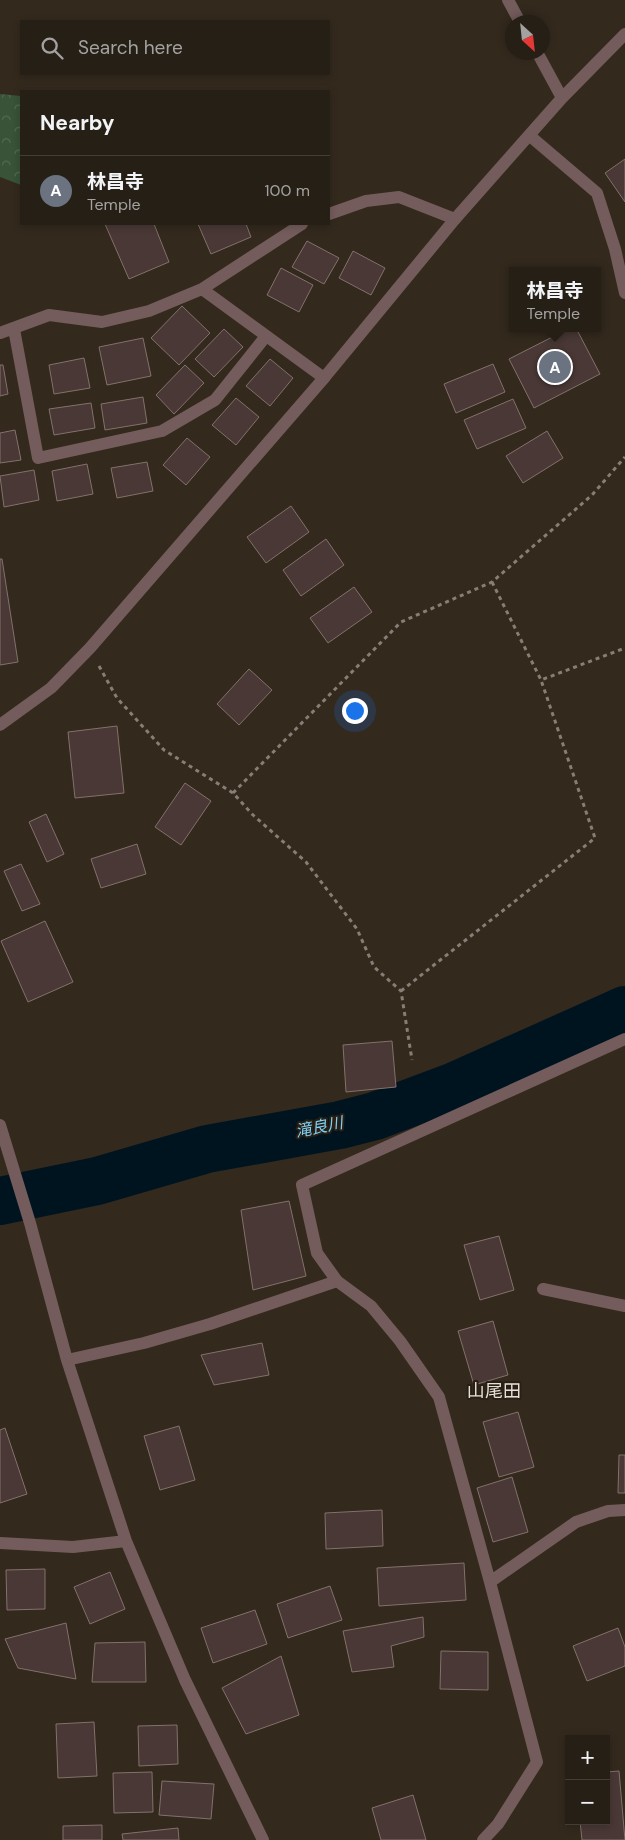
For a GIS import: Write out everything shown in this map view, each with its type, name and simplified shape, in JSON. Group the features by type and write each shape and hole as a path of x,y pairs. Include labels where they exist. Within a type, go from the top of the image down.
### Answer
{"street":[{"path":"508,0 516,15"},
{"path":"0,726 51,688 90,648 324,378 455,219 562,98 625,34"},
{"path":"541,60 562,98"},
{"path":"530,136 597,193 615,249 625,294"},
{"path":"330,214 366,201 399,197 455,219"},
{"path":"0,333 49,315 102,322 149,311 202,289 300,225"},
{"path":"202,289 324,378"},
{"path":"14,329 38,458 162,431 215,400 266,336"},
{"path":"483,1840 498,1824 537,1762 439,1397 400,1341 371,1306 337,1281 317,1253 302,1185 625,1039"},
{"path":"0,1125 30,1223 67,1360 126,1541 184,1680 263,1840"},
{"path":"67,1360 144,1344 337,1281"},
{"path":"542,1289 625,1306"},
{"path":"490,1582 576,1522 608,1511 625,1510"},
{"path":"0,1543 72,1547 126,1541"}],"path":[{"path":"233,793 401,622 492,582 592,495 625,457"},
{"path":"401,991 595,838 541,680 492,582"},
{"path":"90,648 117,698 164,750 233,793 253,816 306,862 357,929 374,967 401,991 412,1060"},
{"path":"541,680 625,648"}],"green space":[{"path":"0,94 20,96 20,185 0,177"}],"building":[{"path":"625,159 625,202 605,173"},
{"path":"105,225 154,225 169,262 129,279"},
{"path":"198,225 246,225 251,237 211,254"},
{"path":"307,241 339,258 324,284 292,267"},
{"path":"353,251 385,268 371,295 339,278"},
{"path":"281,268 313,285 299,312 267,295"},
{"path":"182,306 210,333 179,365 151,338"},
{"path":"224,329 243,347 214,377 195,359"},
{"path":"562,332 578,332 600,374 534,408 509,359"},
{"path":"143,338 151,376 107,385 99,347"},
{"path":"84,358 90,388 54,394 49,365"},
{"path":"270,359 293,378 270,406 246,386"},
{"path":"493,364 505,392 456,413 444,384"},
{"path":"0,365 3,365 8,394 0,396"},
{"path":"185,365 204,383 174,414 156,395"},
{"path":"143,397 147,423 105,430 101,404"},
{"path":"236,398 259,417 236,445 212,425"},
{"path":"513,399 526,428 477,449 464,420"},
{"path":"91,403 95,428 54,435 49,409"},
{"path":"15,430 21,460 0,463 0,433"},
{"path":"547,431 563,458 523,483 506,456"},
{"path":"187,438 210,457 186,485 163,465"},
{"path":"147,462 153,491 117,498 111,468"},
{"path":"87,464 93,494 57,501 52,471"},
{"path":"34,470 39,500 4,507 0,476"},
{"path":"291,506 309,532 266,563 247,537"},
{"path":"326,539 344,565 301,596 283,570"},
{"path":"0,559 2,559 18,662 0,665"},
{"path":"354,587 372,612 328,643 310,618"},
{"path":"249,669 272,690 239,725 217,704"},
{"path":"117,726 124,793 75,798 68,732"},
{"path":"185,783 211,801 181,845 155,827"},
{"path":"46,814 64,854 47,862 29,822"},
{"path":"137,844 146,874 101,888 91,859"},
{"path":"21,864 40,904 22,911 4,871"},
{"path":"45,921 73,982 28,1002 1,941"},
{"path":"392,1041 396,1087 346,1092 343,1045"},
{"path":"289,1201 306,1276 253,1290 241,1210"},
{"path":"499,1236 514,1290 480,1300 464,1245"},
{"path":"493,1321 508,1375 474,1385 458,1331"},
{"path":"262,1343 269,1375 214,1385 201,1355"},
{"path":"518,1412 534,1467 499,1477 483,1422"},
{"path":"179,1426 195,1480 160,1490 144,1436"},
{"path":"5,1428 27,1494 0,1503 0,1430"},
{"path":"619,1455 625,1455 625,1493 618,1493"},
{"path":"512,1477 528,1532 493,1542 477,1488"},
{"path":"382,1510 383,1546 326,1549 325,1513"},
{"path":"464,1563 466,1600 379,1606 377,1568"},
{"path":"45,1569 45,1609 7,1610 6,1570"},
{"path":"110,1572 125,1609 90,1624 74,1587"},
{"path":"330,1586 342,1620 288,1638 277,1604"},
{"path":"255,1610 267,1644 213,1663 201,1628"},
{"path":"423,1617 424,1637 391,1646 394,1667 352,1672 343,1631"},
{"path":"66,1623 76,1679 18,1668 5,1639"},
{"path":"618,1628 625,1647 625,1666 587,1681 573,1646"},
{"path":"145,1642 146,1682 92,1682 95,1643"},
{"path":"441,1651 488,1652 488,1690 440,1689"},
{"path":"281,1656 299,1715 246,1734 222,1688"},
{"path":"94,1722 97,1776 58,1778 56,1724"},
{"path":"177,1725 178,1764 139,1766 138,1726"},
{"path":"619,1771 625,1840 582,1840 580,1825 610,1825 610,1772"},
{"path":"152,1772 153,1812 114,1813 113,1773"},
{"path":"162,1781 214,1784 211,1819 159,1815"},
{"path":"413,1795 426,1840 381,1840 372,1808"},
{"path":"102,1825 102,1840 63,1840 63,1826"},
{"path":"178,1828 179,1840 123,1840 122,1834"}],"waterway":[{"name":"滝良川","path":"0,1201 97,1181 207,1149 340,1125 375,1116 455,1086 625,1010"}],"place":[{"name":"林昌寺","path":"555,367"}],"district":[{"name":"山尾田","path":"494,1391"}]}
